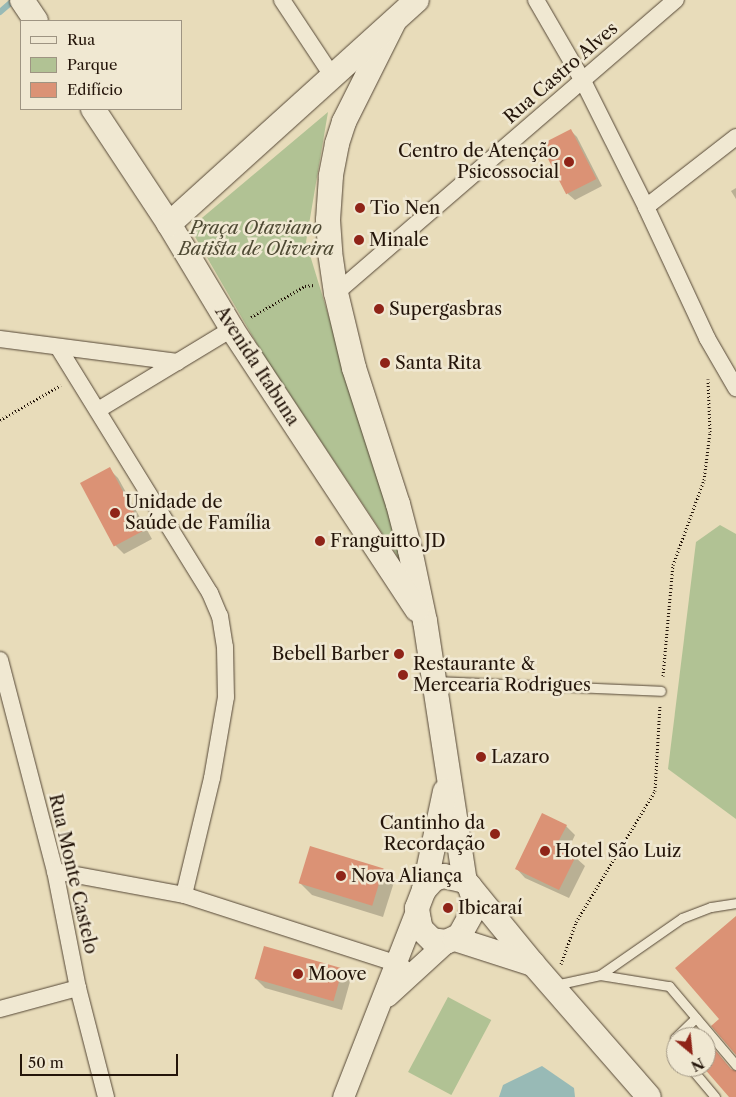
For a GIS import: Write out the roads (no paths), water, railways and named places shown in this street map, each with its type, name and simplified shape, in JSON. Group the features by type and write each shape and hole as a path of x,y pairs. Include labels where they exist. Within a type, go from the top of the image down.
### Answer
{"main road":[{"path":"169,224 334,77 417,0"},
{"path":"394,22 344,122 336,144 331,176 328,220 335,288 354,368 398,504 425,621 448,777 467,884 473,897 472,913 464,930 450,940"},
{"name":"Avenida Itabuna","path":"94,110 169,224 232,328 425,621"},
{"path":"448,777 421,899 418,921 426,936 438,942 450,940 533,964"},
{"path":"421,899 434,878 444,876 467,884 533,964 649,1097"}],"street":[{"path":"282,0 334,77"},
{"path":"536,0 583,81 646,207 707,338 736,388"},
{"name":"Rua Castro Alves","path":"335,288 583,81 676,0"},
{"path":"646,207 736,137"},
{"path":"98,410 232,328"},
{"path":"0,339 178,362"},
{"path":"58,347 210,594 220,616 225,647 226,697 212,778 184,895"},
{"name":"Rua Monte Castelo","path":"0,660 55,871 78,988 106,1097"},
{"path":"55,871 184,895 403,968 450,940"},
{"path":"343,1097 381,1002 403,968 421,899"},
{"path":"0,1009 78,988"}],"lane":[{"path":"434,681 661,691"},
{"path":"552,986 600,975 682,918 711,907 736,903"},
{"path":"600,975 669,986 736,1065"},
{"path":"687,1027 696,1018"},
{"path":"698,1077 714,1097"}],"water":[{"path":"542,1066 574,1088 575,1097 499,1097 503,1085"}],"waterway":[{"path":"0,12 14,0"}],"place":[{"name":"Centro de Atenção Psicossocial","path":"569,162"},
{"name":"Tio Nen","path":"360,208"},
{"name":"Minale","path":"359,240"},
{"name":"Supergasbras","path":"379,309"},
{"name":"Santa Rita","path":"385,363"},
{"name":"Unidade de Saúde de Família","path":"115,513"},
{"name":"Franguitto JD","path":"320,541"},
{"name":"Bebell Barber","path":"399,654"},
{"name":"Restaurante & Mercearia Rodrigues","path":"403,675"},
{"name":"Lazaro","path":"481,757"},
{"name":"Cantinho da Recordação","path":"495,834"},
{"name":"Hotel São Luiz","path":"545,851"},
{"name":"Nova Aliança","path":"341,876"},
{"name":"Ibicaraí","path":"448,908"},
{"name":"Moove","path":"298,974"}],"park label":[{"name":"Praça Otaviano Batista de Oliveira","path":"256,239"}]}
